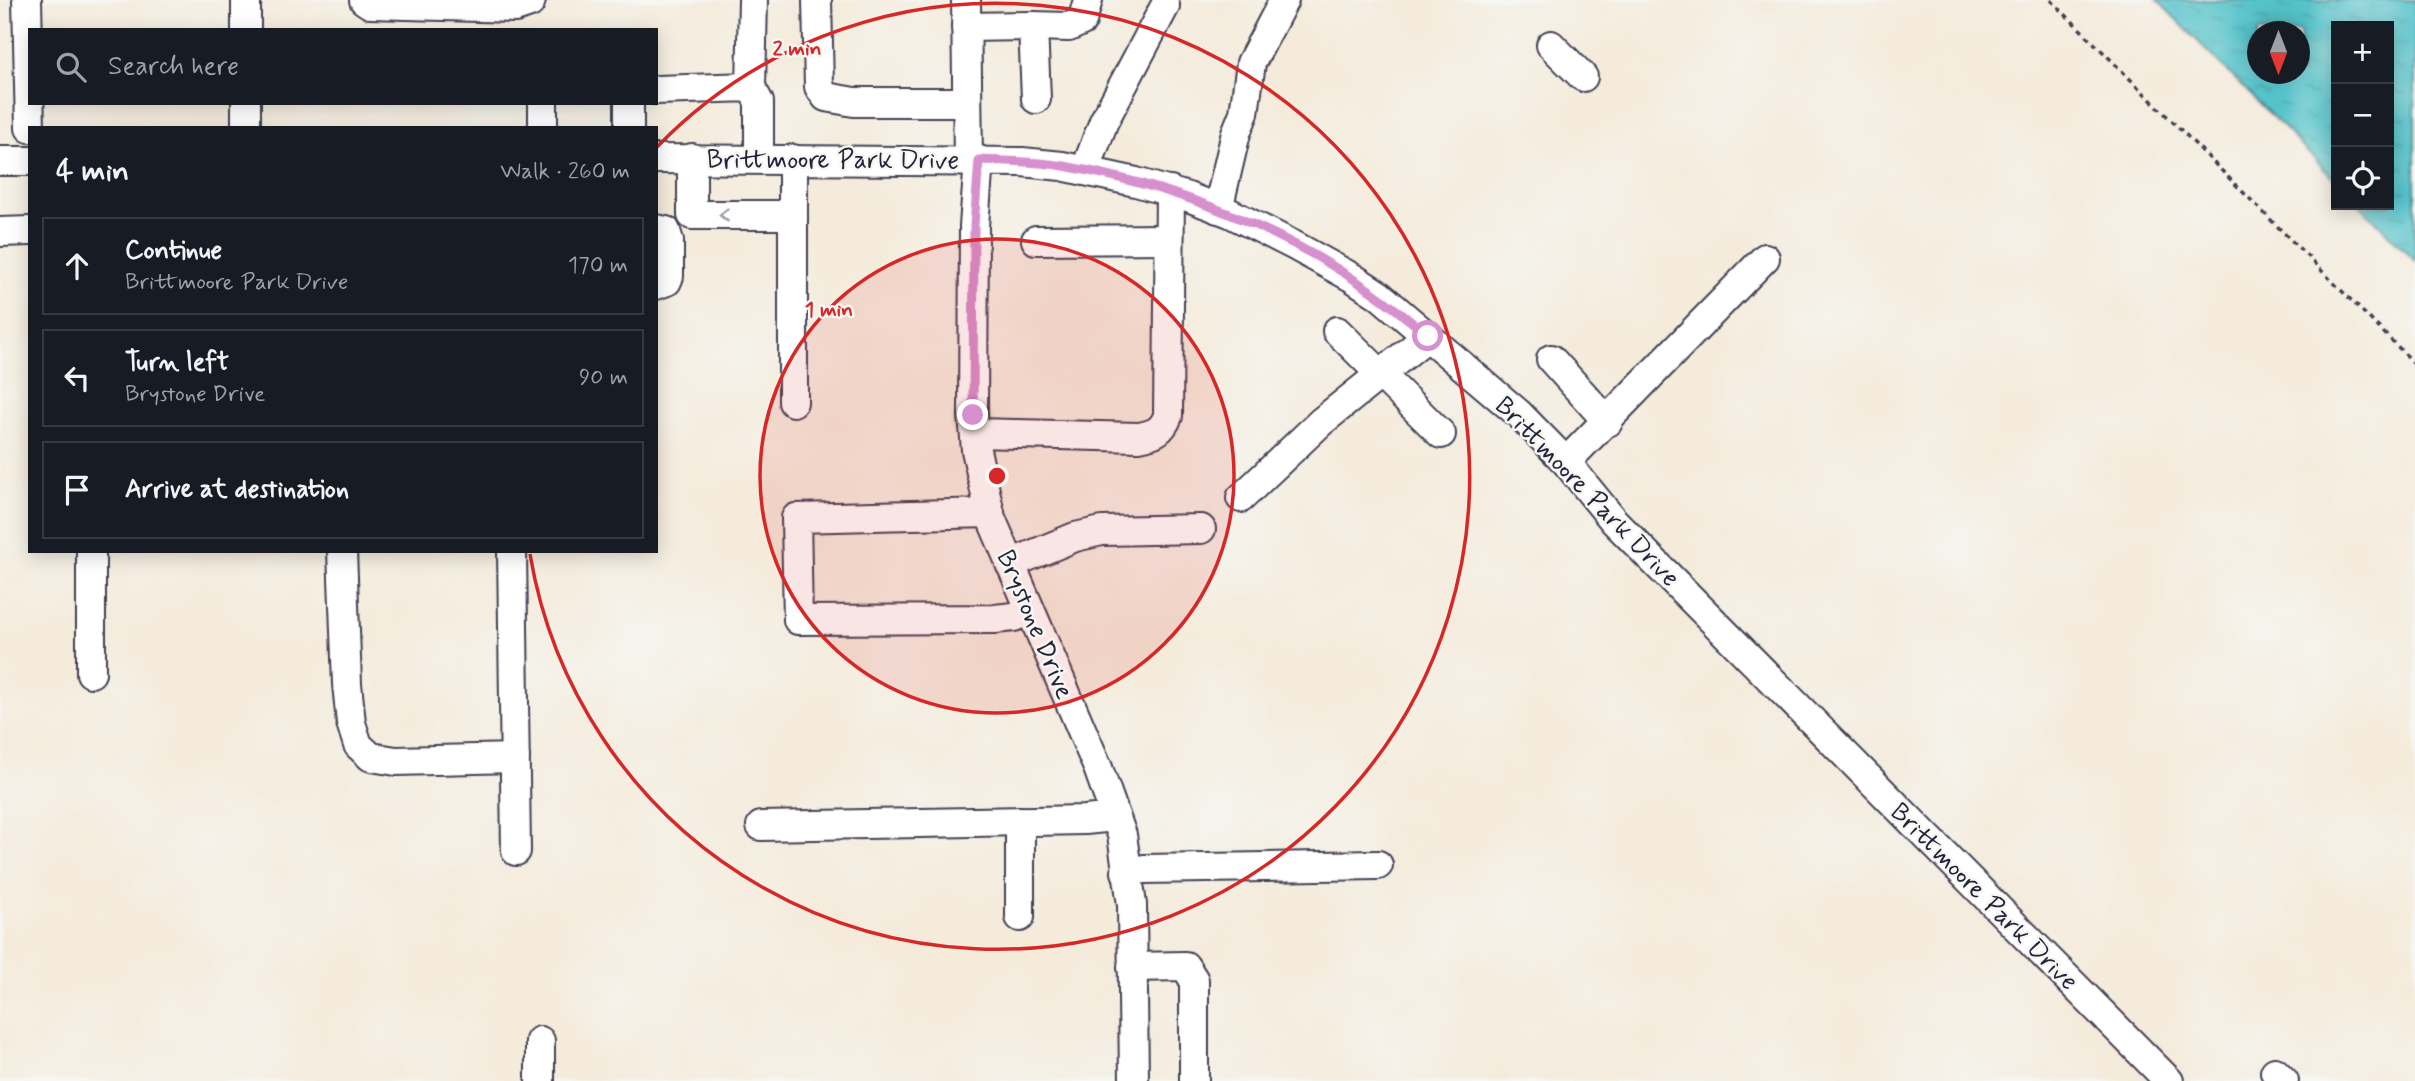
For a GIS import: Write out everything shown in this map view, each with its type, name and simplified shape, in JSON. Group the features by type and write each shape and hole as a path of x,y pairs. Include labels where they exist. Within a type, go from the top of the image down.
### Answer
{"street":[{"path":"27,0 28,43"},
{"path":"246,0 246,28"},
{"path":"364,0 370,4 515,8 530,3 531,0"},
{"path":"753,0 751,86 759,102 758,159"},
{"path":"817,0 819,87 826,97 854,102 967,102"},
{"path":"966,13 1033,26 1069,27 1082,21 1088,0"},
{"path":"1218,209 1236,133 1244,113 1251,63 1284,0"},
{"path":"1085,171 1104,121 1165,6"},
{"name":"Brystone Drive","path":"966,13 967,102 973,160 975,433 982,484 989,513 1098,768 1122,835 1132,905 1134,1081"},
{"path":"1033,26 1036,99"},
{"path":"1551,45 1583,77"},
{"path":"658,90 751,86"},
{"path":"29,105 30,126"},
{"path":"246,105 246,126"},
{"path":"543,105 543,126"},
{"path":"629,105 629,126"},
{"path":"692,158 692,215 793,215"},
{"name":"Brittmoore Park Drive","path":"658,159 973,160 1022,162 1085,171 1170,191 1218,209 1353,278 1402,314 1519,414 1566,462 1614,521 2169,1081"},
{"path":"793,159 793,402"},
{"path":"0,161 28,161"},
{"path":"975,433 1139,437 1154,435 1163,428 1168,416 1170,191"},
{"path":"658,229 666,231 669,241 669,276 667,281 658,284"},
{"path":"0,232 28,231"},
{"path":"1036,240 1169,239"},
{"path":"1566,462 1608,422 1765,258"},
{"path":"1337,331 1441,435"},
{"path":"1241,498 1321,422 1428,336"},
{"path":"1551,359 1608,422"},
{"path":"989,513 796,518 798,620 995,619 1014,617 1030,610"},
{"path":"1010,564 1075,537 1102,531 1201,529"},
{"path":"91,553 91,673"},
{"path":"342,553 347,684 351,723 358,745 371,757 396,761 515,758"},
{"path":"512,553 516,851"},
{"path":"761,826 1085,820 1115,817"},
{"path":"1020,821 1020,917"},
{"path":"1126,872 1144,869 1378,865"},
{"path":"1132,967 1185,966 1190,971 1194,980 1194,1081"},
{"path":"540,1041 540,1081"}],"path":[{"path":"2051,0 2415,364"}],"water":[{"path":"2157,0 2415,0 2415,261 2365,210 2394,210 2394,21 2331,21 2331,176"}],"route":[{"path":"973,415 974,226 979,160 1062,166 1136,182 1188,197 1230,214 1353,278 1379,295 1428,336"}]}
